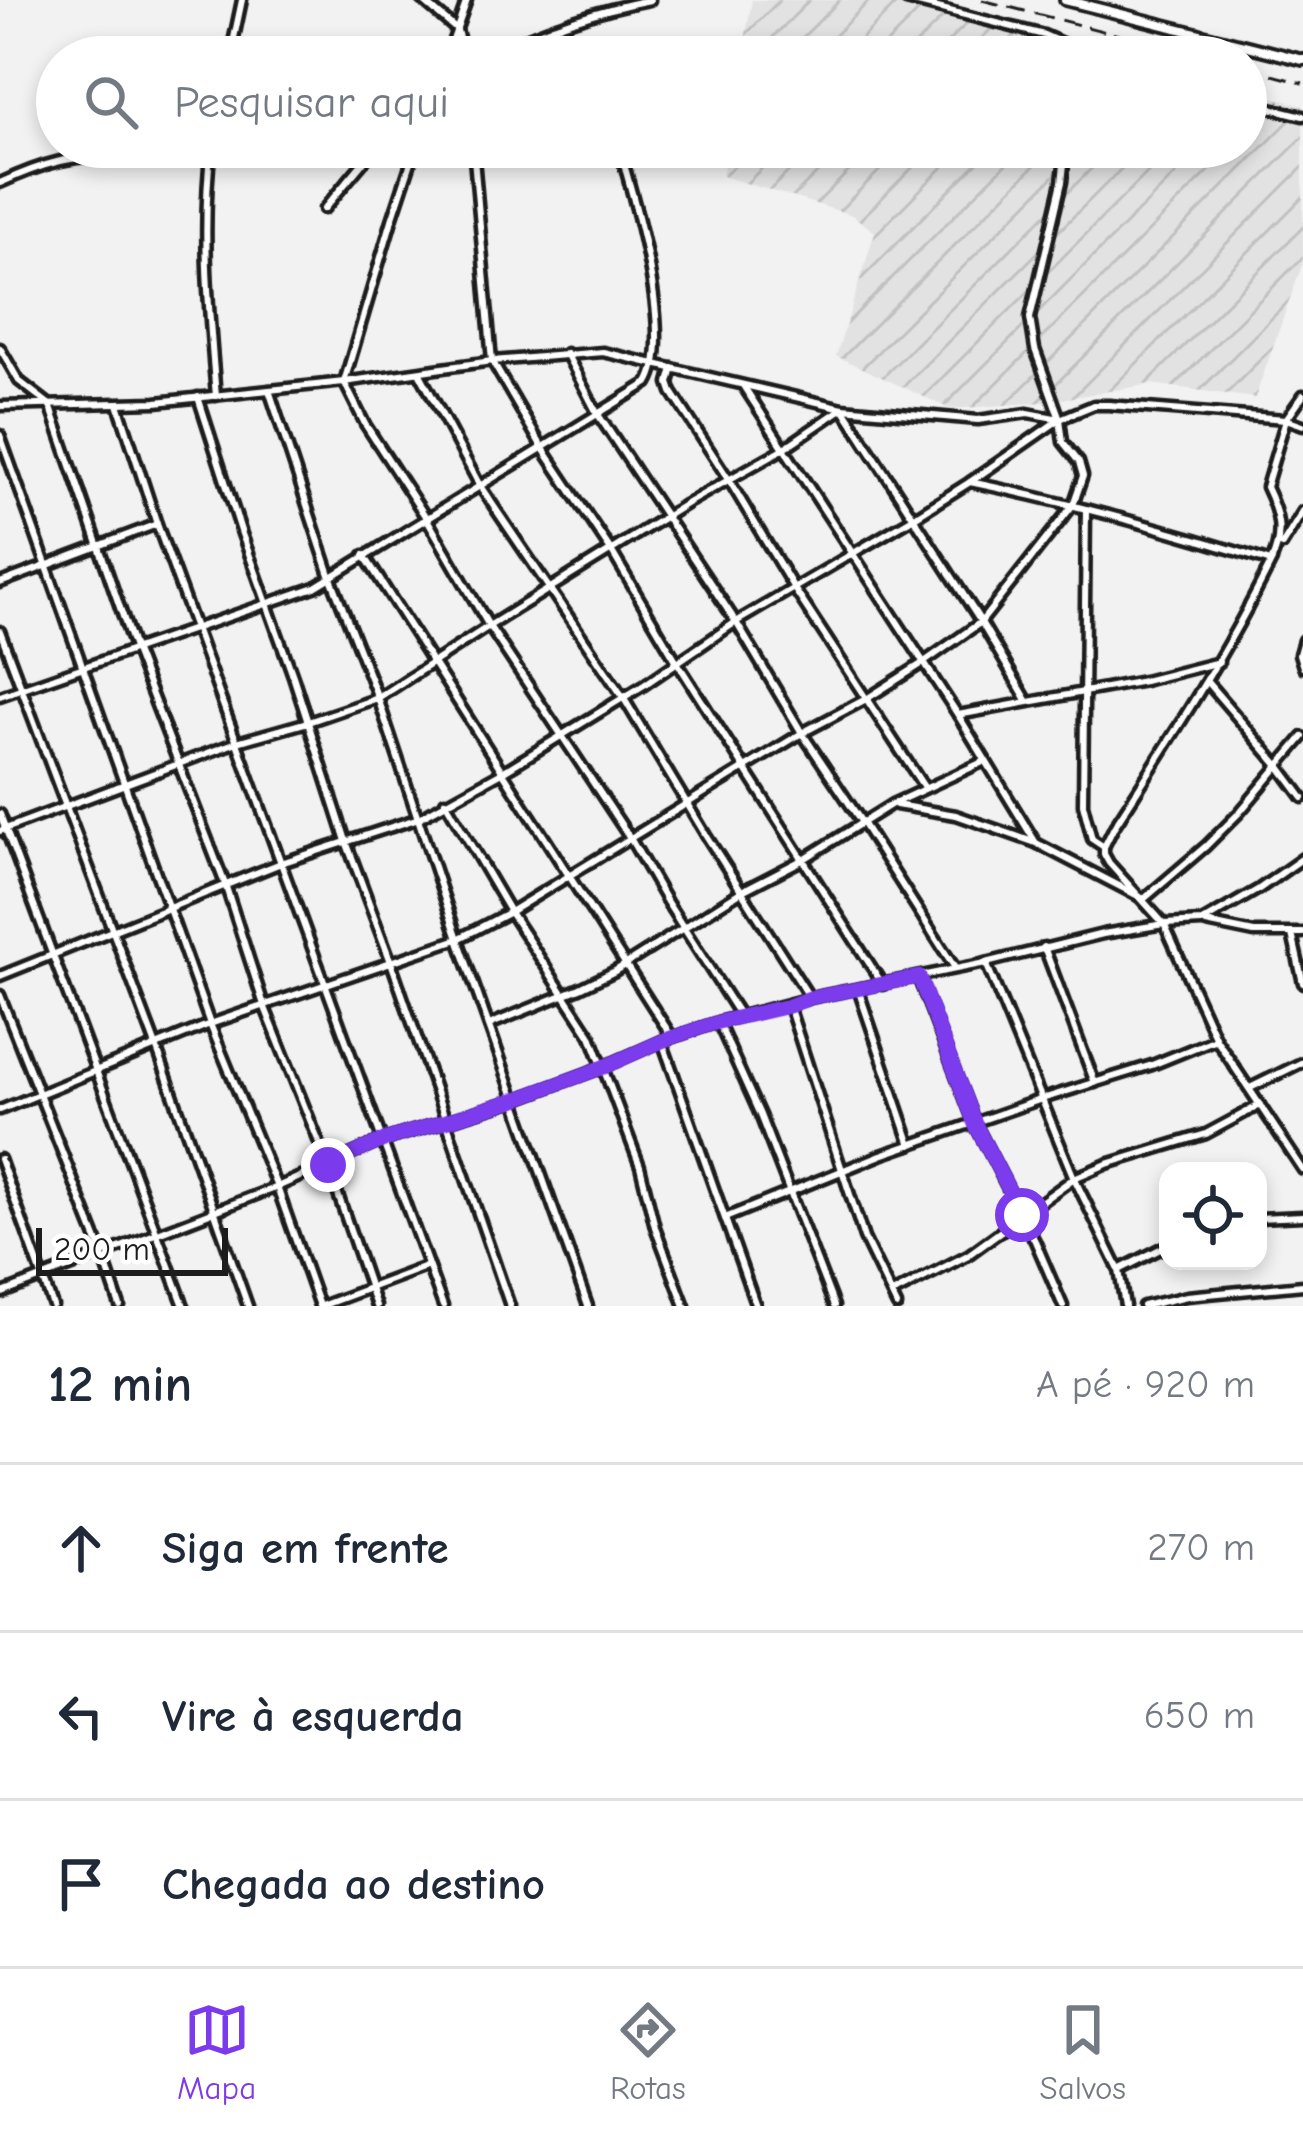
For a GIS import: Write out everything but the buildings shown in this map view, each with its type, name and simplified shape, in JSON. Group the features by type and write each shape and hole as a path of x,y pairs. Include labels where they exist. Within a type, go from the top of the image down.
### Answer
{"street":[{"path":"234,36 242,0"},
{"path":"422,0 457,29 459,36"},
{"path":"454,36 467,0"},
{"path":"532,36 599,10 650,0"},
{"path":"906,0 1046,36"},
{"path":"1065,0 1212,36"},
{"path":"553,27 559,36"},
{"path":"1267,51 1303,60"},
{"path":"1267,107 1303,116"},
{"path":"0,183 40,168"},
{"path":"209,168 206,276 217,396"},
{"path":"324,209 358,168"},
{"path":"410,168 344,382 489,626 630,838 740,1016"},
{"path":"475,168 492,361 883,985"},
{"path":"0,697 315,586 648,383 656,364 658,327 637,205 626,168"},
{"path":"0,1110 210,1024 458,939 868,698 981,622 1073,505 1083,476 1079,462 1063,442 1030,318 1063,168"},
{"path":"0,348 20,381 50,405 135,651 225,884 264,1005 328,1165 376,1306"},
{"path":"0,406 217,396 492,361 603,352 843,408 978,420 1028,413 1060,418"},
{"path":"566,353 597,413 956,968"},
{"path":"673,368 672,392 924,788"},
{"path":"418,372 480,486 623,697 810,998"},
{"path":"742,384 1036,843"},
{"path":"269,390 588,1306"},
{"path":"1271,562 1281,534 1266,487 1286,418 1303,394"},
{"path":"198,397 347,844 510,1306"},
{"path":"118,404 157,524 442,1306"},
{"path":"0,976 225,884 419,818 913,518 1060,418 1109,404 1286,418 1303,424"},
{"path":"3,830 237,742 378,698 843,408"},
{"path":"843,408 1027,700"},
{"path":"0,435 210,1024 320,1306 428,1266"},
{"path":"970,482 1180,533 1271,562"},
{"path":"1086,509 1083,803 1092,838 1104,848"},
{"path":"1303,511 1219,662 1104,848 1109,863 1164,923 1216,1040 1303,1170"},
{"path":"0,583 157,524"},
{"path":"364,556 672,1038"},
{"path":"0,632 248,1306"},
{"path":"1303,640 1299,654 1303,667"},
{"path":"958,715 1144,681 1219,662"},
{"path":"1207,682 1303,798"},
{"path":"1144,899 1206,846 1303,737"},
{"path":"489,1025 626,964 892,804 985,761"},
{"path":"446,801 510,912 591,1036 685,1306"},
{"path":"892,804 956,815 1036,843 1144,899"},
{"path":"0,814 184,1306"},
{"path":"1202,922 1303,858"},
{"path":"0,1294 384,1140 514,1100 718,1022 1164,923 1202,922 1254,933 1303,933"},
{"path":"1292,934 1303,983"},
{"path":"1044,947 1095,1083"},
{"path":"986,963 1074,1178 1119,1270 1125,1306"},
{"path":"919,977 975,1124 1063,1306"},
{"path":"858,989 911,1144"},
{"path":"0,995 120,1306"},
{"path":"789,1006 864,1238 897,1306"},
{"path":"718,1022 760,1115 834,1306"},
{"path":"725,1218 842,1169 1216,1040"},
{"path":"662,1041 756,1306"},
{"path":"1250,1088 1303,1062"},
{"path":"892,1294 968,1256 1074,1178 1206,1134 1260,1105"},
{"path":"0,1159 53,1306"},
{"path":"1267,1218 1303,1216"},
{"path":"1119,1270 1159,1250"},
{"path":"1143,1306 1187,1296 1303,1285"}],"shaded area":[{"path":"752,0 928,0 1065,36 746,36"},
{"path":"1267,95 1303,106 1303,262 1255,398 1151,384 1044,402 950,409 836,356 875,232 852,215 722,176 723,168 1267,168"}],"railway":[{"path":"982,0 1122,36"},
{"path":"1267,74 1303,83"}],"route":[{"path":"328,1165 384,1140 514,1100 718,1022 919,977 975,1124 1022,1215"}]}
